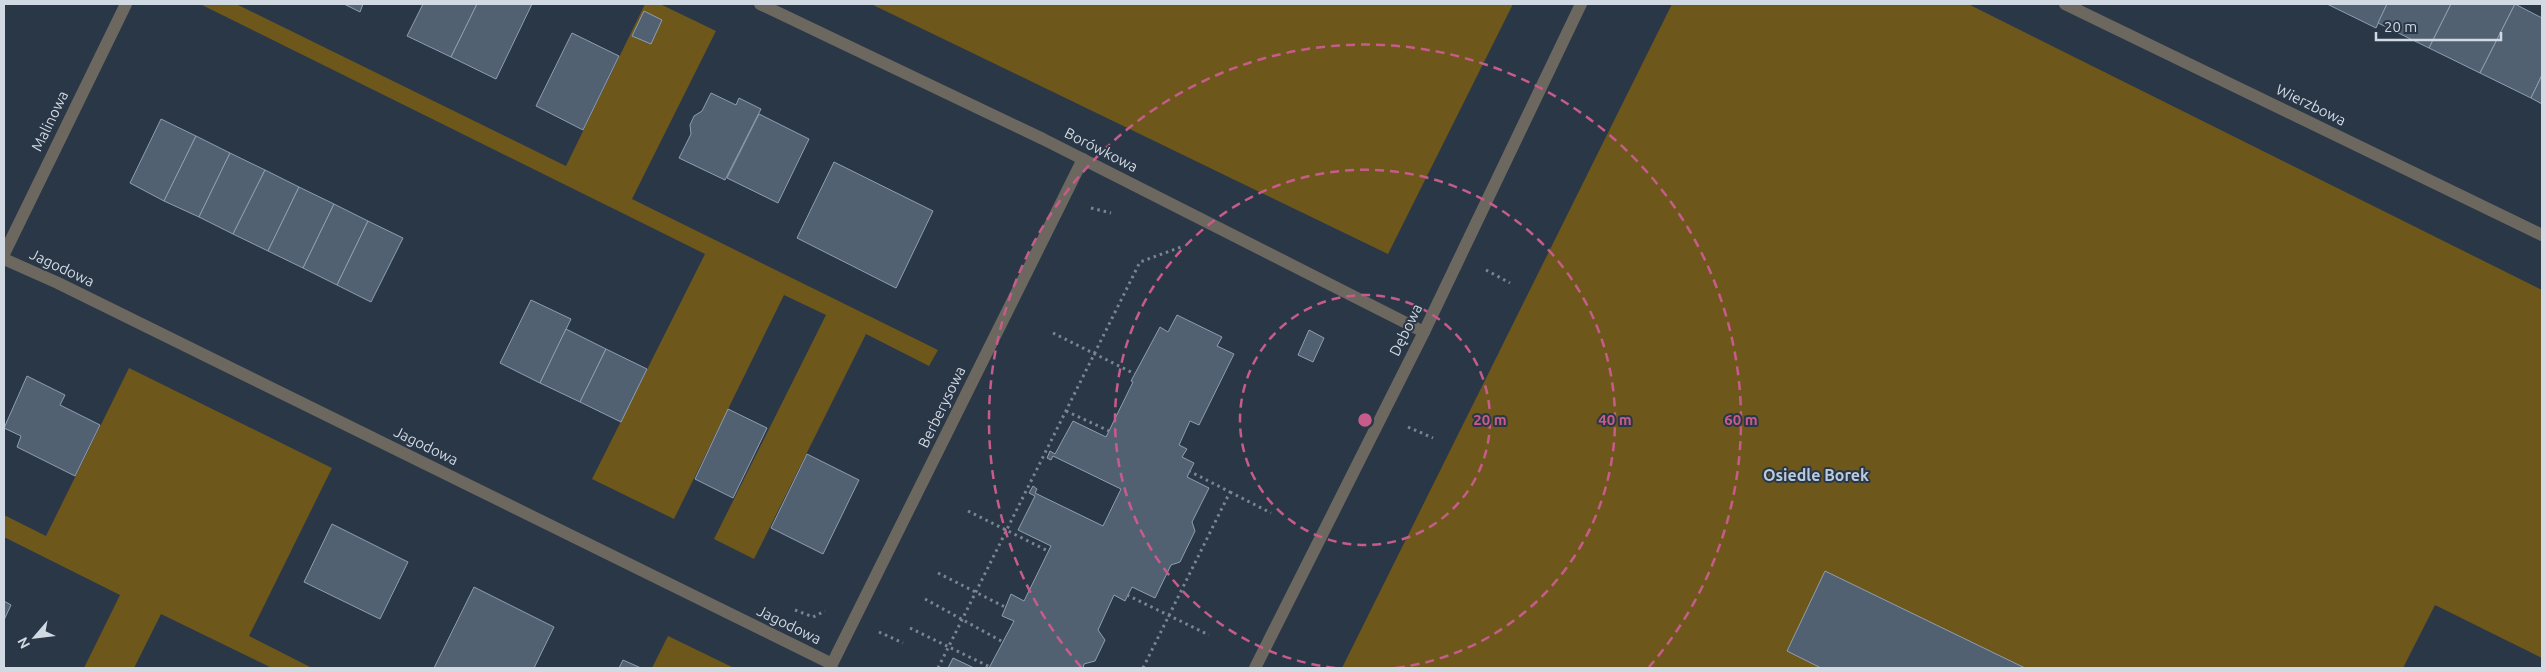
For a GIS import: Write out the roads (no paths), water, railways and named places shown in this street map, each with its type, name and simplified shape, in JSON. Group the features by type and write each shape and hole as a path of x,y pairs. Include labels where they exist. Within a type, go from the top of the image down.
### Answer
{"street":[{"name":"Malinowa","path":"4,254 126,4"},
{"name":"Borówkowa","path":"760,4 1083,159 1424,332"},
{"name":"Dębowa","path":"1255,668 1424,332 1581,4"},
{"name":"Wierzbowa","path":"2066,4 2542,235"},
{"name":"Berberysowa","path":"831,666 1083,159"},
{"name":"Jagodowa","path":"4,259 67,287 831,666"}],"district":[{"name":"Osiedle Borek","path":"1816,475"}]}
